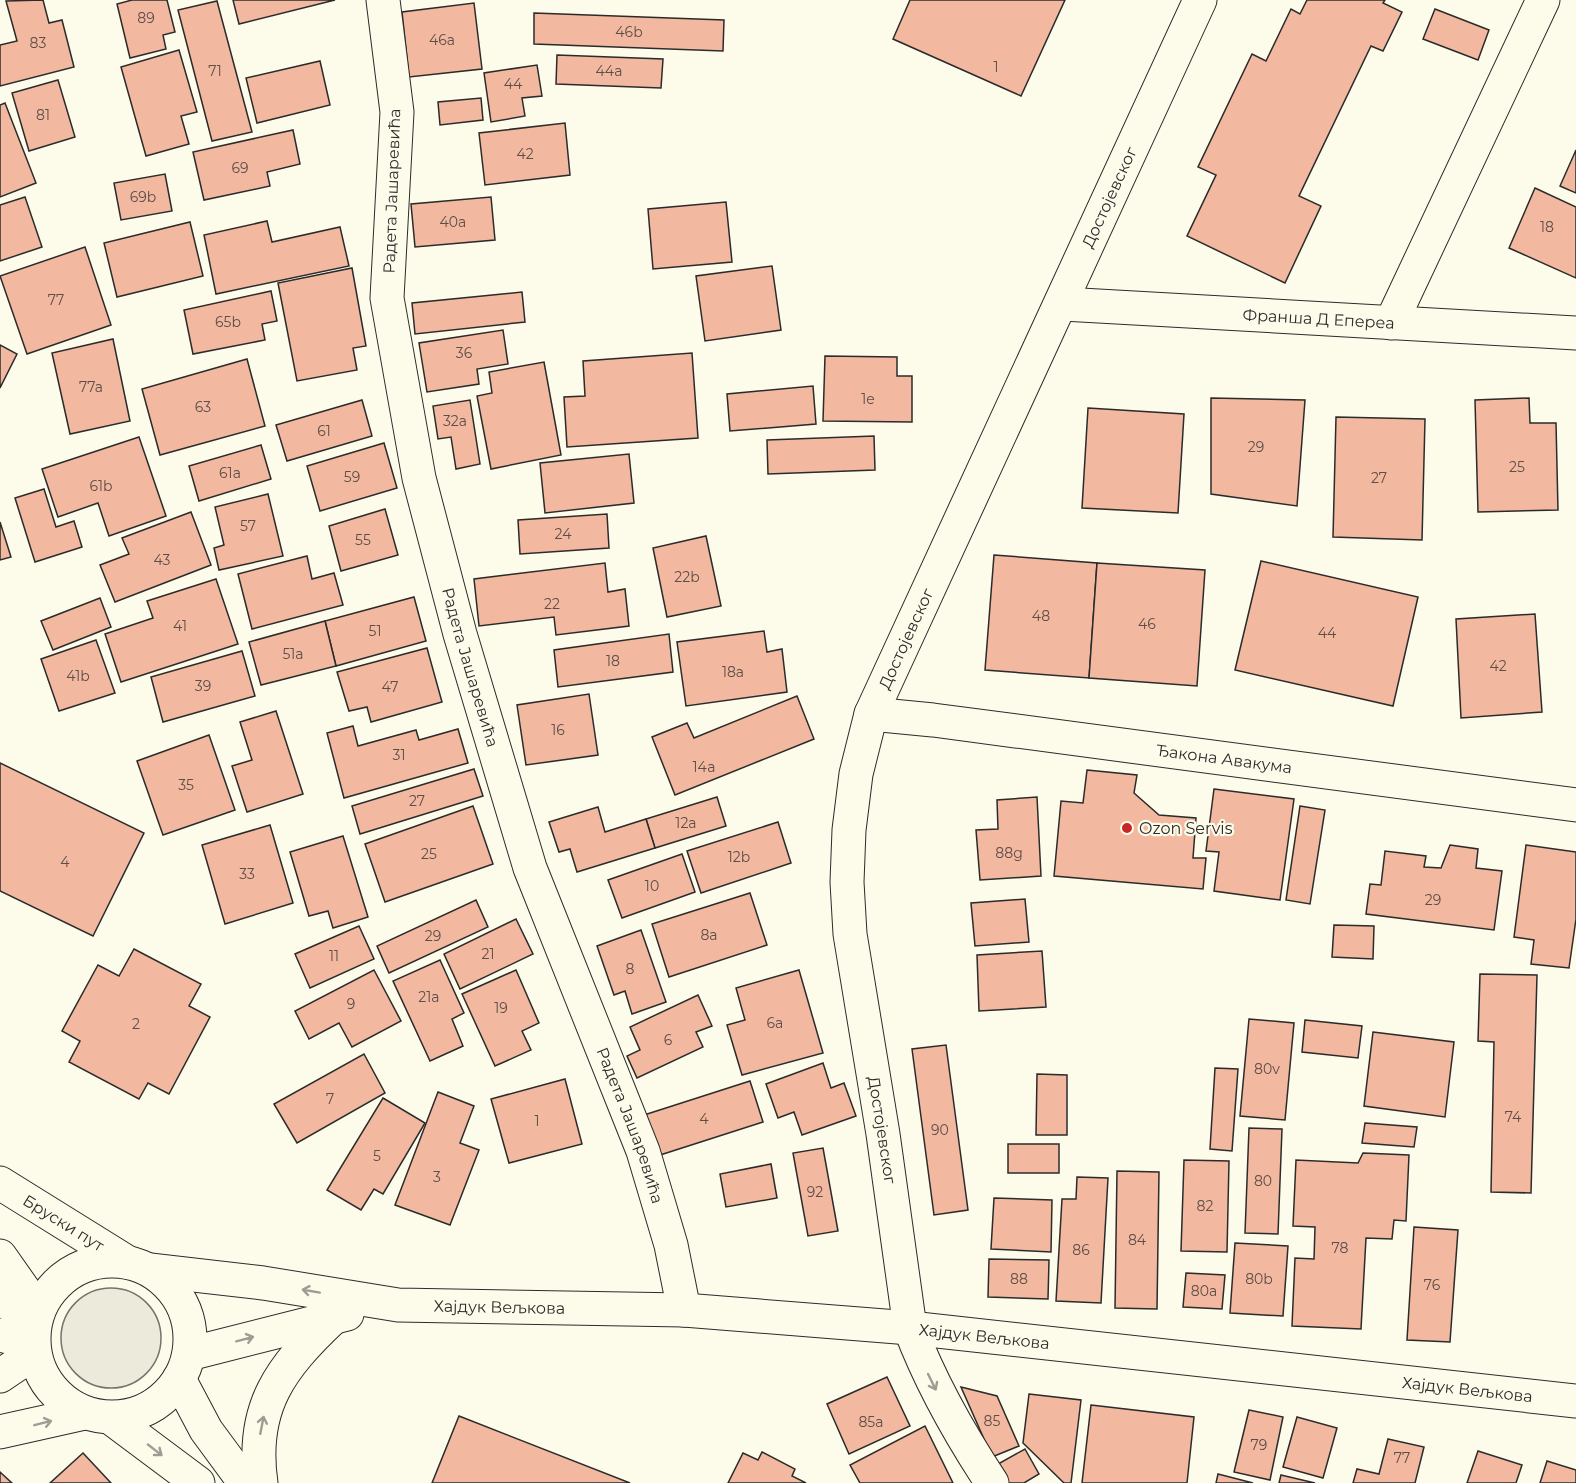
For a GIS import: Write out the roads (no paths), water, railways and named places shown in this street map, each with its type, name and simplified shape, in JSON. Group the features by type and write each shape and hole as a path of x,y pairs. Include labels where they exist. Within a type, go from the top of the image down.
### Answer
{"street":[{"name":"Радета Јашаревића","path":"383,0 397,112 387,298 419,478 460,634 530,868 643,1151 671,1245 684,1310"},
{"name":"Достојевског","path":"992,1483 950,1418 923,1363 910,1328 849,913 849,830 856,774 871,714 1063,304 1200,0"},
{"path":"1391,323 1543,0"},
{"name":"Франша Д Епереа","path":"1063,304 1576,333"},
{"name":"Ђакона Авакума","path":"871,714 933,720 1576,805"},
{"name":"Бруски пут","path":"0,1182 138,1266"},
{"path":"0,1256 35,1332 44,1379 61,1399 98,1415 198,1483"},
{"path":"0,1376 35,1332 53,1287 74,1270 99,1261 263,1282 390,1304"},
{"path":"0,1432 98,1415 132,1415 150,1407 167,1395 184,1366 190,1334 187,1315 178,1296 165,1281 138,1266"},
{"path":"0,1298 35,1332"},
{"name":"Хајдук Вељкова","path":"390,1304 684,1310 910,1328 1576,1401"},
{"path":"184,1366 333,1318 390,1304"},
{"path":"261,1483 258,1466 261,1425 274,1385 297,1352 333,1318"},
{"path":"0,1335 35,1332"},
{"path":"184,1366 206,1430 245,1483"}],"place":[{"name":"Ozon Servis","path":"1127,828"}]}
